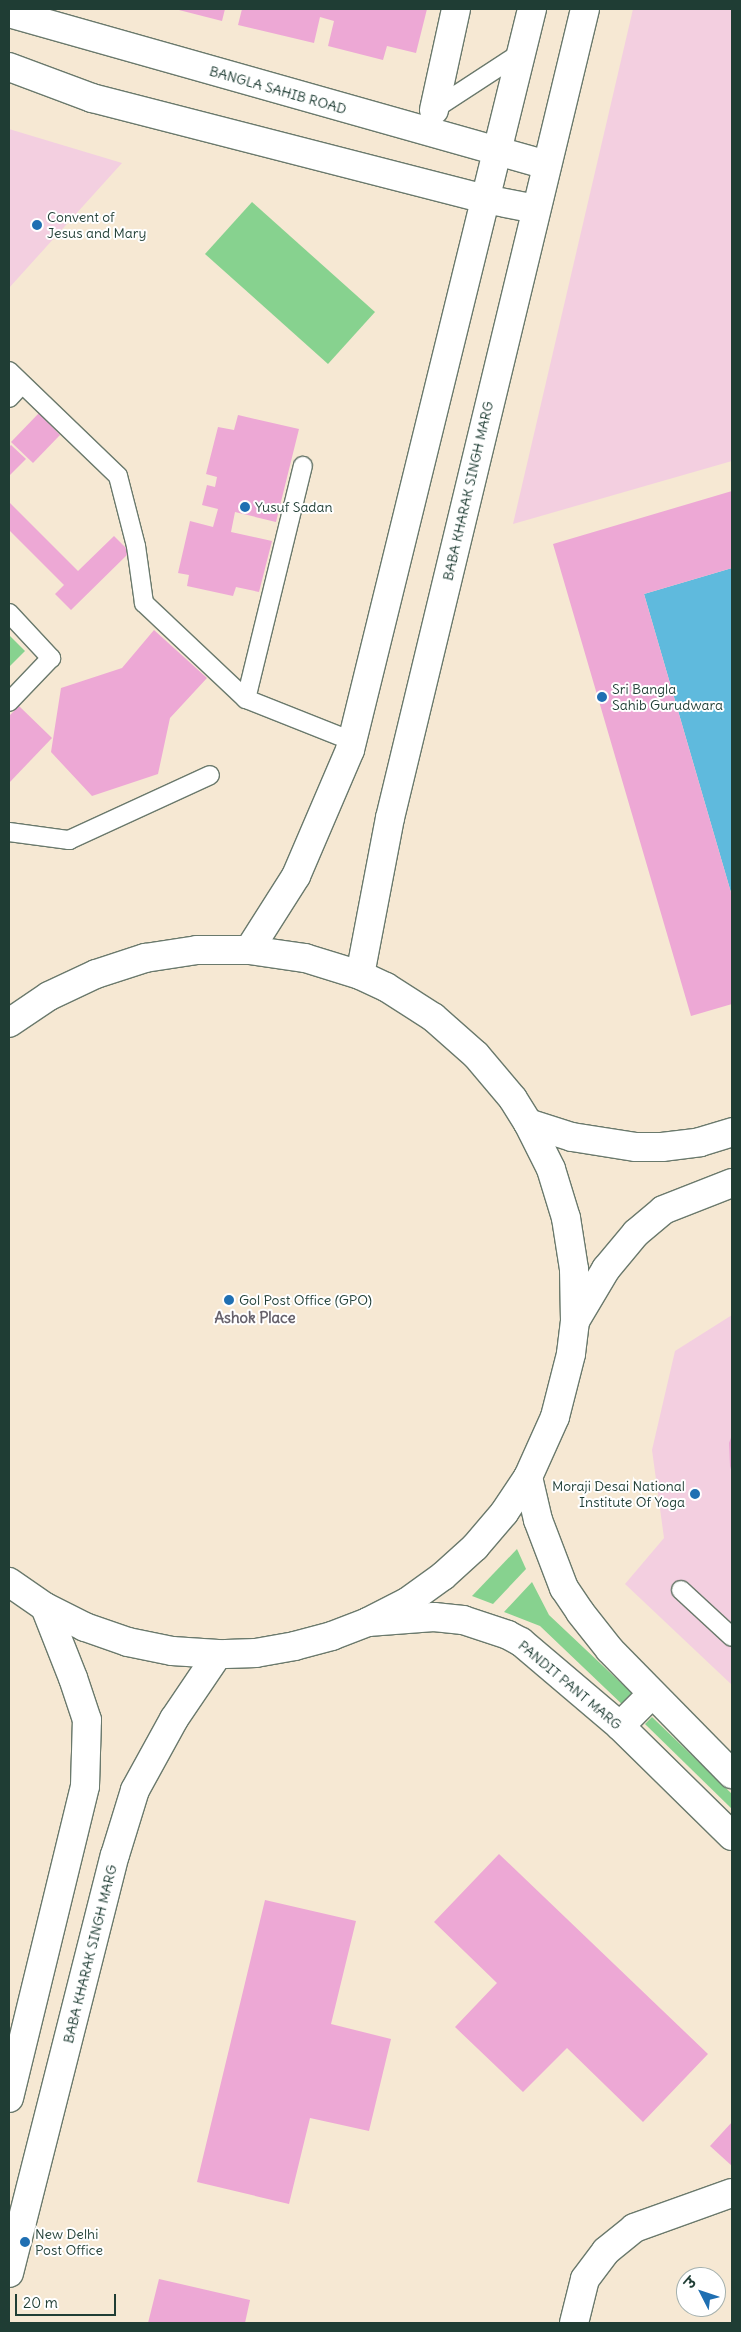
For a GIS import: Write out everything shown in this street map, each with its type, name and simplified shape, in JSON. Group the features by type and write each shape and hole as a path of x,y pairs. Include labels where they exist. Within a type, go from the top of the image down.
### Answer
{"main road":[{"path":"434,110 456,9"},
{"path":"249,950 296,876 352,741 532,9"},
{"name":"BABA KHARAK SINGH MARG","path":"360,975 390,818 585,9"},
{"name":"BANGLA SAHIB ROAD","path":"9,13 547,165"},
{"path":"9,66 92,98 485,199 536,209"},
{"path":"9,1023 48,996 96,974 145,958 197,950 249,950 305,958 360,975 410,1001 456,1035 495,1076 528,1123 551,1169 566,1218 574,1269 575,1321 571,1354 560,1401 543,1447 528,1477 498,1520 475,1547 449,1570 407,1602 368,1622 332,1636 295,1646 256,1652 218,1654 172,1650 128,1642 86,1627 45,1607 9,1582"},
{"path":"528,1123 572,1136 636,1147 662,1147 700,1142 732,1132"},
{"path":"575,1321 606,1269 636,1233 663,1210 732,1183"},
{"path":"528,1477 538,1520 564,1588 610,1650 732,1774"},
{"path":"9,2098 85,1786 87,1720 73,1678 45,1607"},
{"name":"PANDIT PANT MARG","path":"368,1622 434,1617 454,1619 508,1635 521,1642 620,1726 732,1836"},
{"name":"BABA KHARAK SINGH MARG","path":"9,2274 115,1855 135,1790 174,1719 218,1654"},
{"path":"620,1726 652,1694"},
{"path":"574,2323 585,2279 606,2252 634,2228 732,2193"}],"lane":[{"path":"408,127 522,52"},
{"path":"9,371 118,476 136,546 144,603 246,699 352,741"},
{"path":"9,398 22,384"},
{"path":"246,699 303,466"},
{"path":"9,613 51,658 9,702"},
{"path":"9,832 69,840 210,775"},
{"path":"681,1590 732,1637"}],"shaded area":[{"path":"633,9 732,9 732,461 513,524"},
{"name":"Convent of Jesus and Mary","path":"9,129 122,163 9,288"},
{"name":"Moraji Desai National Institute Of Yoga","path":"732,1315 732,1685 625,1584 664,1538 652,1450 675,1351"}],"green space":[{"path":"252,202 375,312 328,364 205,254"},
{"path":"9,635 25,651 9,667"},
{"path":"517,1549 526,1569 493,1604 472,1596"},
{"path":"532,1582 549,1615 637,1698 627,1709 540,1626 504,1612"},
{"path":"652,1717 732,1794 732,1809 645,1724"}],"water":[{"path":"732,568 732,896 644,594"}],"building":[{"path":"175,9 225,9 222,21"},
{"path":"242,9 427,9 416,53 387,46 383,60 328,46 334,21 320,17 314,43 238,25"},
{"path":"39,413 60,435 33,463 11,442"},
{"name":"Yusuf Sadan","path":"238,415 299,429 276,522 235,512 231,532 272,541 259,592 236,587 233,596 187,586 189,575 178,573 190,521 213,527 218,509 202,505 207,485 215,487 217,477 206,474 218,427 234,430"},
{"path":"11,445 26,459 9,476 9,447"},
{"path":"732,491 732,568 644,594 732,896 732,1004 691,1016 553,544"},
{"path":"9,502 78,571 114,536 130,552 71,610 55,594 64,585 9,530"},
{"path":"154,630 207,678 170,718 158,774 92,796 51,752 61,688 122,668"},
{"path":"19,706 52,738 9,783 9,716"},
{"path":"732,1435 732,1473 729,1443"},
{"path":"499,1854 708,2054 643,2122 567,2048 523,2092 455,2027 497,1983 434,1922"},
{"path":"265,1900 356,1921 331,2024 391,2039 369,2131 310,2118 289,2204 197,2182"},
{"path":"732,2122 732,2166 710,2146"},
{"path":"159,2279 250,2300 245,2323 148,2323"}],"place":[{"name":"Convent of Jesus and Mary","path":"37,225"},
{"name":"Yusuf Sadan","path":"245,507"},
{"name":"Sri Bangla Sahib Gurudwara","path":"602,697"},
{"name":"Gol Post Office (GPO)","path":"229,1300"},
{"name":"Moraji Desai National Institute Of Yoga","path":"695,1494"},
{"name":"New Delhi Post Office","path":"25,2242"}],"district":[{"name":"Ashok Place","path":"255,1318"}]}
